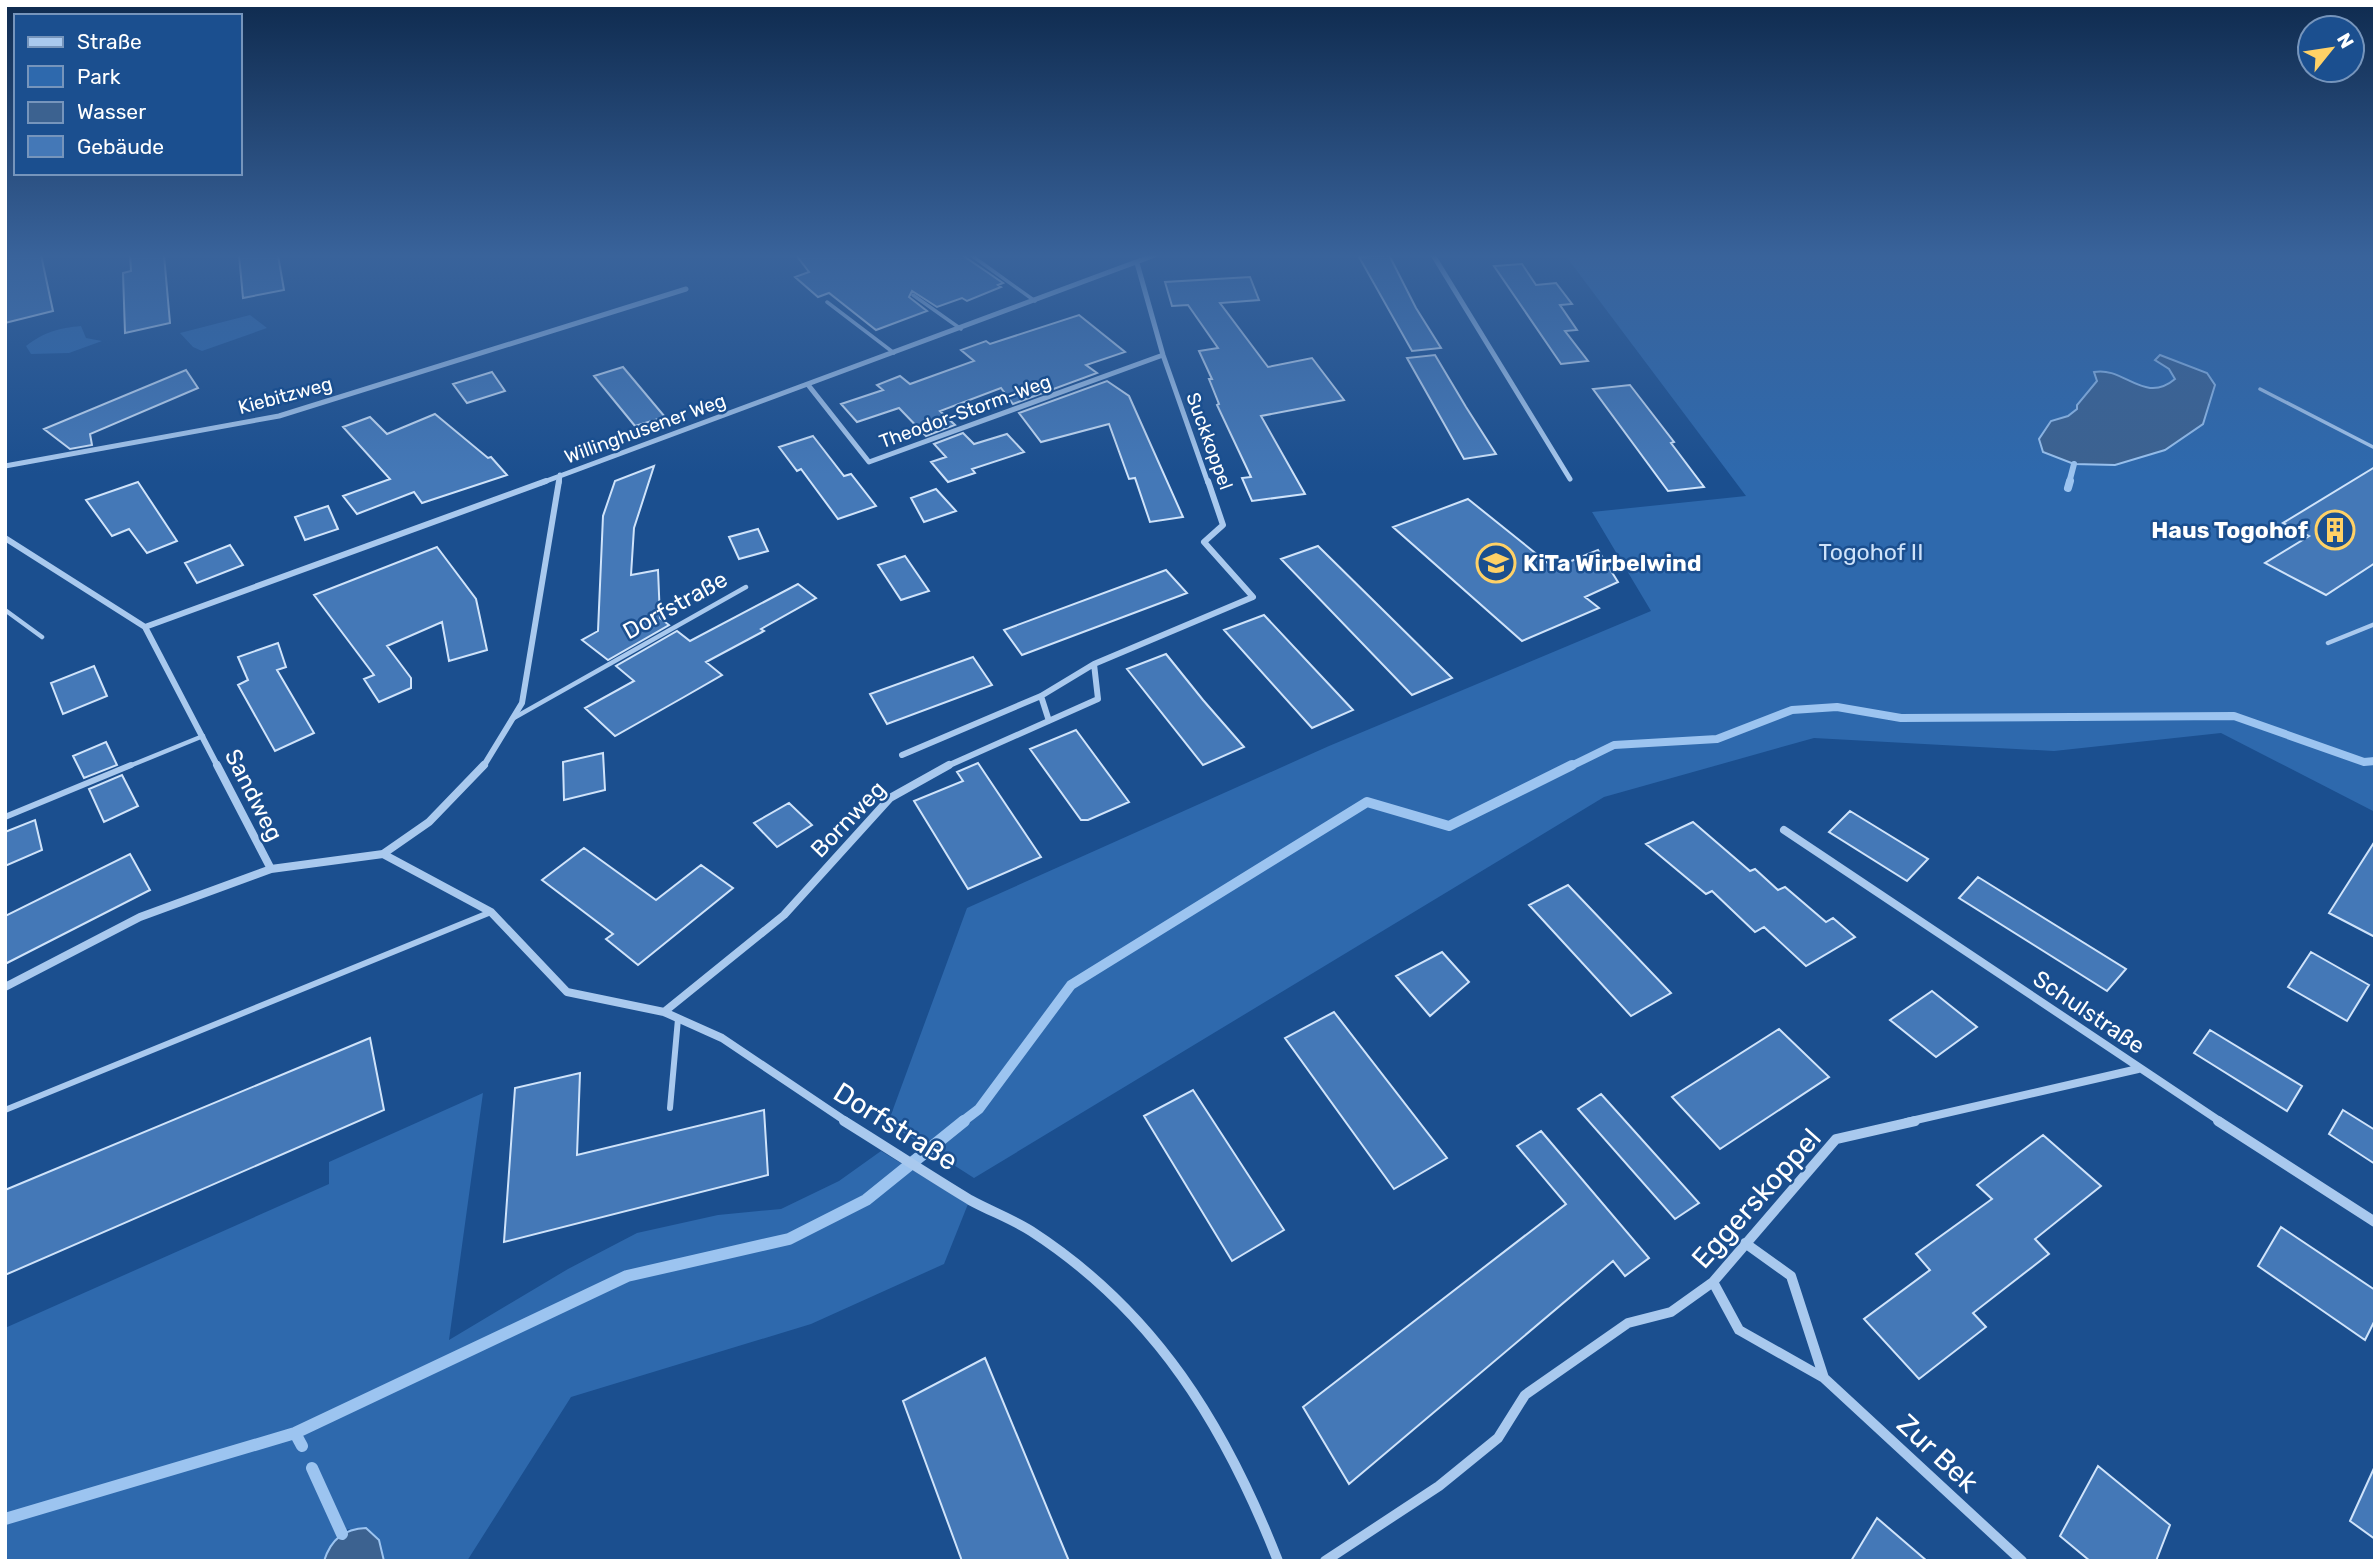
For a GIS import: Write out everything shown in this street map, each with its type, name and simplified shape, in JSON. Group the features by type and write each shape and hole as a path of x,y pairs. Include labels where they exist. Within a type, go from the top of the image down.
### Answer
{"street":[{"name":"Kiebitzweg","path":"5,466 171,438 279,416 561,328"},
{"name":"Suckkoppel","path":"1094,664 1253,597 1204,542 1223,525 1155,328"},
{"path":"1478,328 1570,479"},
{"name":"Willinghusener Weg","path":"145,627 961,329"},
{"name":"Theodor-Storm-Weg","path":"809,386 869,462 1163,355"},
{"path":"271,869 383,854 429,822 484,767 522,703 560,475"},
{"name":"Sandweg","path":"5,538 145,627 271,869 140,917 5,987"},
{"path":"902,755 1041,696 1094,664"},
{"name":"Bornweg","path":"664,1012 784,915 890,797 937,771 1098,699 1094,664"},
{"path":"1041,696 1049,721"},
{"name":"Schulstraße","path":"1784,830 2138,1069 2375,1222"},
{"name":"Dorfstraße","path":"383,854 491,912 567,992 664,1012 722,1038 972,1201 1031,1231 1114,1295 1161,1345 1214,1426 1252,1495 1278,1561"},
{"name":"Eggerskoppel","path":"1325,1561 1439,1486 1498,1438 1525,1395 1628,1323 1671,1312 1713,1282 1836,1139 2138,1069"},
{"name":"Zur Bek","path":"1745,1243 1791,1276 1824,1378"},
{"name":"Zur Bek","path":"1713,1282 1739,1330 1824,1378 2022,1561"}],"lane":[{"path":"862,328 895,353"},
{"path":"2260,389 2375,448"},
{"name":"Dorfstraße","path":"512,719 746,587"},
{"path":"5,610 42,637"},
{"path":"2329,643 2375,624"},
{"path":"5,817 203,736"},
{"path":"5,1110 491,912"},
{"path":"670,1108 678,1018"}],"green space":[{"path":"66,328 82,328 86,338 102,341 69,353 31,354 26,346"},
{"path":"199,328 267,328 202,351 193,347 180,333"},
{"name":"Togohof II","path":"1620,328 2375,328 2375,812 2221,733 2054,751 1814,738 1604,797 974,1178 888,1123 967,908 1329,746 1651,611 1592,512 1746,496","holes":["2155,360 2215,385 2203,424 2039,439 2051,421 2068,416 2077,409 2077,405 2097,381 2094,373 2115,374 2139,386 2152,389 2175,379 2169,369"]},
{"path":"483,1093 449,1340 568,1269 637,1233 718,1215 781,1209 839,1181 881,1151 968,1204 944,1264 811,1324 571,1397 467,1561 384,1561 379,1540 348,1529 336,1539 324,1561 5,1561 5,1328 329,1184 329,1162"}],"water":[{"path":"2160,355 2207,373 2215,385 2203,424 2165,450 2115,465 2074,464 2043,452 2039,439 2051,421 2068,416 2077,409 2077,405 2097,381 2094,372 2115,374 2144,387 2164,386 2175,379 2169,369 2155,360"},
{"path":"366,1528 379,1540 384,1561 324,1561 330,1547 339,1537 351,1530"}],"building":[{"path":"125,328 147,328 125,333"},
{"path":"1039,328 1095,328 1125,352 1086,365 1097,373 1013,404 1001,388 940,411 955,425 926,436 899,408 857,422 841,404 883,390 877,385 900,376 910,384 974,361 961,350 986,341 990,344"},
{"path":"1204,328 1239,328 1268,367 1312,358 1344,400 1261,416 1305,494 1252,501 1242,478 1251,477 1217,405 1219,404 1209,379 1212,379 1199,351 1218,348"},
{"path":"1399,328 1429,328 1441,348 1412,351"},
{"path":"1536,328 1576,328 1577,330 1565,331 1588,361 1561,364"},
{"path":"1435,355 1496,454 1464,459 1407,358"},
{"path":"623,367 665,417 635,426 594,376"},
{"path":"186,370 198,388 90,434 92,445 70,449 44,429"},
{"path":"492,372 505,391 467,403 453,384"},
{"path":"1107,381 1129,396 1183,517 1150,522 1135,478 1129,479 1109,424 1041,442 1019,413"},
{"path":"1630,385 1674,442 1671,443 1704,487 1668,491 1593,389"},
{"path":"435,414 488,458 491,457 507,475 422,503 414,492 357,514 343,496 390,479 343,427 370,417 387,434"},
{"path":"963,433 974,444 1007,434 1024,452 972,469 975,473 948,482 931,462 946,457 934,444"},
{"path":"813,436 844,476 851,474 876,506 838,519 801,469 797,471 779,447"},
{"path":"654,466 634,528 631,575 658,570 660,618 669,625 608,660 582,640 598,631 603,516 615,481"},
{"name":"Haus Togohof","path":"2375,467 2375,563 2326,595 2265,563 2309,536 2283,523"},
{"path":"138,482 177,541 147,553 129,529 112,536 86,500"},
{"path":"936,489 956,511 924,522 911,498"},
{"path":"1468,499 1554,568 1598,550 1618,582 1585,597 1599,608 1522,641 1393,527"},
{"path":"328,506 338,529 305,540 295,517"},
{"path":"758,529 768,551 739,559 729,537"},
{"path":"230,545 243,565 197,583 185,563"},
{"path":"1318,546 1452,678 1412,695 1281,559"},
{"path":"437,547 476,599 487,650 449,661 442,622 387,646 411,678 411,688 379,702 364,679 374,675 314,595"},
{"path":"905,556 929,591 901,600 878,565"},
{"path":"1166,570 1187,593 1022,655 1004,630"},
{"path":"798,584 816,598 761,629 764,631 706,662 722,675 615,736 585,708 634,681 616,666 677,631 690,641"},
{"path":"1264,615 1353,710 1312,728 1224,630"},
{"path":"278,643 286,667 277,670 314,733 275,751 238,685 248,680 238,657"},
{"path":"1166,654 1244,747 1203,765 1127,669"},
{"path":"973,657 992,685 887,724 870,694"},
{"path":"94,666 107,696 63,714 51,683"},
{"path":"1076,730 1129,802 1088,820 1081,820 1030,749"},
{"path":"106,742 117,765 84,778 73,756"},
{"path":"603,753 605,790 564,800 563,762"},
{"path":"978,763 1041,857 968,889 914,801 963,781 957,772"},
{"path":"122,775 138,806 104,822 89,789"},
{"path":"789,803 812,825 777,847 754,823"},
{"path":"1850,811 1928,859 1907,881 1829,832"},
{"path":"35,820 42,850 5,866 5,832"},
{"path":"1693,822 1750,871 1755,869 1778,890 1785,887 1826,922 1833,918 1855,937 1806,966 1764,927 1755,932 1712,891 1706,894 1646,844"},
{"path":"2375,841 2375,937 2329,913"},
{"path":"584,848 656,900 701,865 733,888 638,965 606,939 613,934 542,880"},
{"path":"130,854 150,890 5,964 5,916"},
{"path":"1978,877 2126,969 2107,991 1959,898"},
{"path":"1568,885 1671,993 1631,1016 1529,905"},
{"path":"1442,952 1469,982 1430,1016 1396,976"},
{"path":"2311,952 2369,985 2347,1021 2288,987"},
{"path":"1932,991 1977,1027 1936,1057 1890,1020"},
{"path":"1334,1012 1447,1158 1394,1189 1285,1038"},
{"path":"1779,1029 1829,1077 1720,1149 1672,1097"},
{"path":"2210,1030 2302,1086 2287,1111 2194,1053"},
{"path":"370,1038 384,1110 5,1275 5,1190"},
{"path":"580,1073 577,1155 764,1110 768,1175 504,1242 515,1088"},
{"path":"1193,1090 1284,1230 1232,1261 1144,1116"},
{"path":"1601,1094 1699,1203 1675,1219 1578,1109"},
{"path":"2343,1110 2375,1130 2375,1164 2329,1134"},
{"path":"1541,1131 1649,1258 1625,1276 1613,1261 1349,1484 1303,1407 1566,1204 1517,1146"},
{"path":"2043,1135 2101,1186 2035,1239 2049,1254 1973,1313 1986,1327 1919,1379 1864,1319 1930,1270 1916,1254 1992,1199 1977,1185"},
{"path":"2281,1227 2375,1290 2375,1320 2365,1340 2258,1266"},
{"path":"985,1358 1069,1561 962,1561 903,1401"},
{"path":"2098,1466 2170,1525 2156,1561 2090,1561 2060,1536"},
{"path":"2375,1466 2375,1539 2350,1521"},
{"path":"1877,1518 1927,1561 1851,1561"}],"waterway":[{"path":"2069,483 2074,464"},
{"path":"2068,488 2070,481"},
{"path":"1569,767 1614,745 1717,739 1792,710 1837,707 1901,718 2234,716 2364,762 2375,761"},
{"path":"962,1122 979,1109 1071,985 1367,802 1449,826 1572,765"},
{"path":"295,1433 627,1276 789,1239 866,1200 964,1121"},
{"path":"5,1519 295,1433"},
{"path":"295,1433 302,1446"},
{"path":"312,1468 342,1534"}],"place":[{"name":"Haus Togohof","path":"2335,530"},
{"name":"KiTa Wirbelwind","path":"1496,563"}]}
